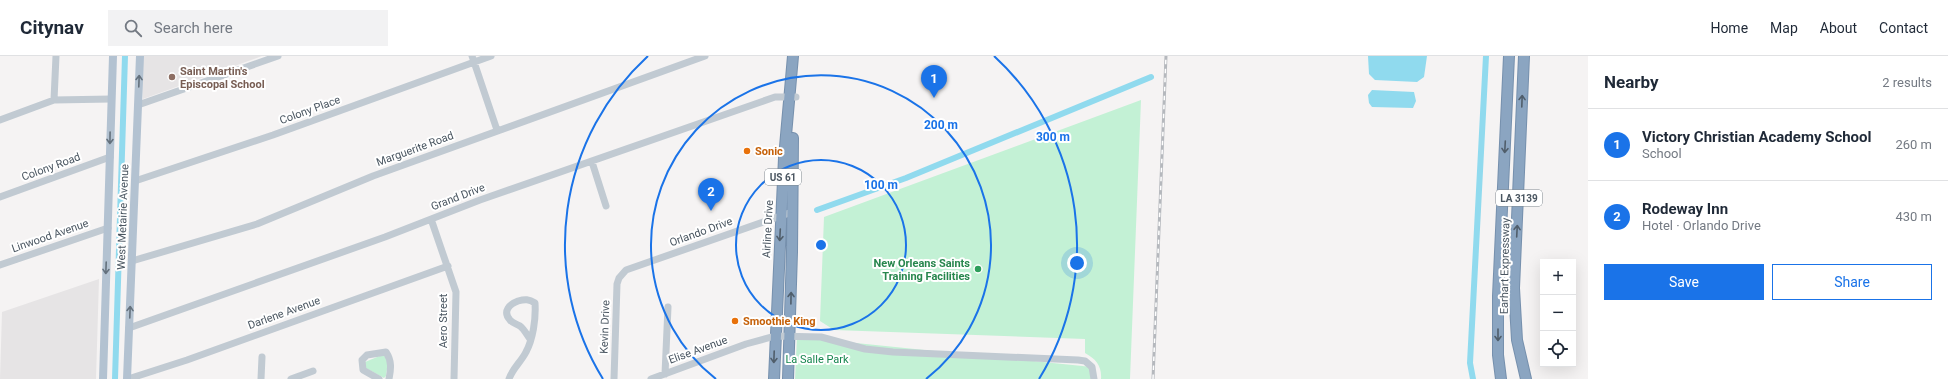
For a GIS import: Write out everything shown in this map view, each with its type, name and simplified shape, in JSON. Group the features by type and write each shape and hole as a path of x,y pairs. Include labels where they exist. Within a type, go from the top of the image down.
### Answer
{"highway":[{"name":"Airline Drive","path":"788,379 792,212 793,56"},
{"name":"Airline Drive","path":"774,379 781,215 793,97 799,56"},
{"name":"Earhart Expressway","path":"1501,379 1498,355 1498,296 1509,56"},
{"name":"Earhart Expressway","path":"1524,56 1514,288 1517,340 1526,379"}],"main road":[{"name":"West Metairie Avenue","path":"103,379 113,56"},
{"name":"West Metairie Avenue","path":"128,379 140,56"}],"street":[{"path":"54,100 56,56"},
{"path":"138,105 278,56"},
{"name":"Colony Place","path":"135,181 273,135 473,59 491,56"},
{"name":"Marguerite Road","path":"132,261 257,224 373,176 705,56"},
{"path":"473,59 497,130"},
{"name":"Grand Drive","path":"129,328 775,97 793,97"},
{"path":"0,120 54,100 111,99"},
{"name":"Colony Road","path":"0,197 110,157"},
{"path":"592,162 606,206"},
{"name":"Orlando Drive","path":"620,276 626,270 792,212"},
{"name":"Aero Street","path":"431,219 456,292 454,379"},
{"name":"Linwood Avenue","path":"0,265 108,228"},
{"name":"Darlene Avenue","path":"128,379 186,360 448,266"},
{"name":"Kevin Drive","path":"614,379 617,284 620,276"},
{"path":"509,379 526,352 530,339 536,314 535,303 524,299 510,305 507,310 507,314 510,320 521,327 530,339"},
{"path":"665,374 668,307"},
{"name":"Elise Avenue","path":"651,379 746,344 775,336 790,336 821,337 865,349 893,352 1078,360 1085,361 1092,367 1094,379"},
{"path":"380,379 363,370 362,360 367,355 386,352 390,357 389,379"},
{"path":"261,379 262,358"},
{"path":"291,379 313,371"}],"shaded area":[{"name":"Saint Martin's Episcopal School","path":"141,56 262,56 143,99"},
{"path":"99,279 96,379 0,379 2,312"}],"green space":[{"name":"New Orleans Saints Training Facilities","path":"1141,100 1130,379 1101,379 1098,363 1085,353 1085,339 834,330 820,321 824,217"},
{"name":"La Salle Park","path":"797,337 1092,367 1095,379 795,379"},
{"path":"382,355 386,357 388,362 386,376 384,378 366,368 365,362"}],"water":[{"path":"1368,56 1427,56 1424,77 1417,82 1375,80 1369,74"},
{"path":"1372,90 1414,92 1416,101 1413,108 1372,107 1369,103 1368,95"}],"waterway":[{"path":"115,379 125,56"},
{"path":"1473,379 1470,363 1486,56"},
{"path":"817,210 906,178 1151,77"}],"railway":[{"path":"1153,379 1166,56"}],"place":[{"name":"Saint Martin's Episcopal School","path":"172,77"},
{"name":"Victory Christian Academy School","path":"934,98"},
{"name":"Sonic","path":"747,151"},
{"name":"Rodeway Inn","path":"711,211"},
{"name":"New Orleans Saints Training Facilities","path":"978,269"},
{"name":"Smoothie King","path":"735,321"}]}
